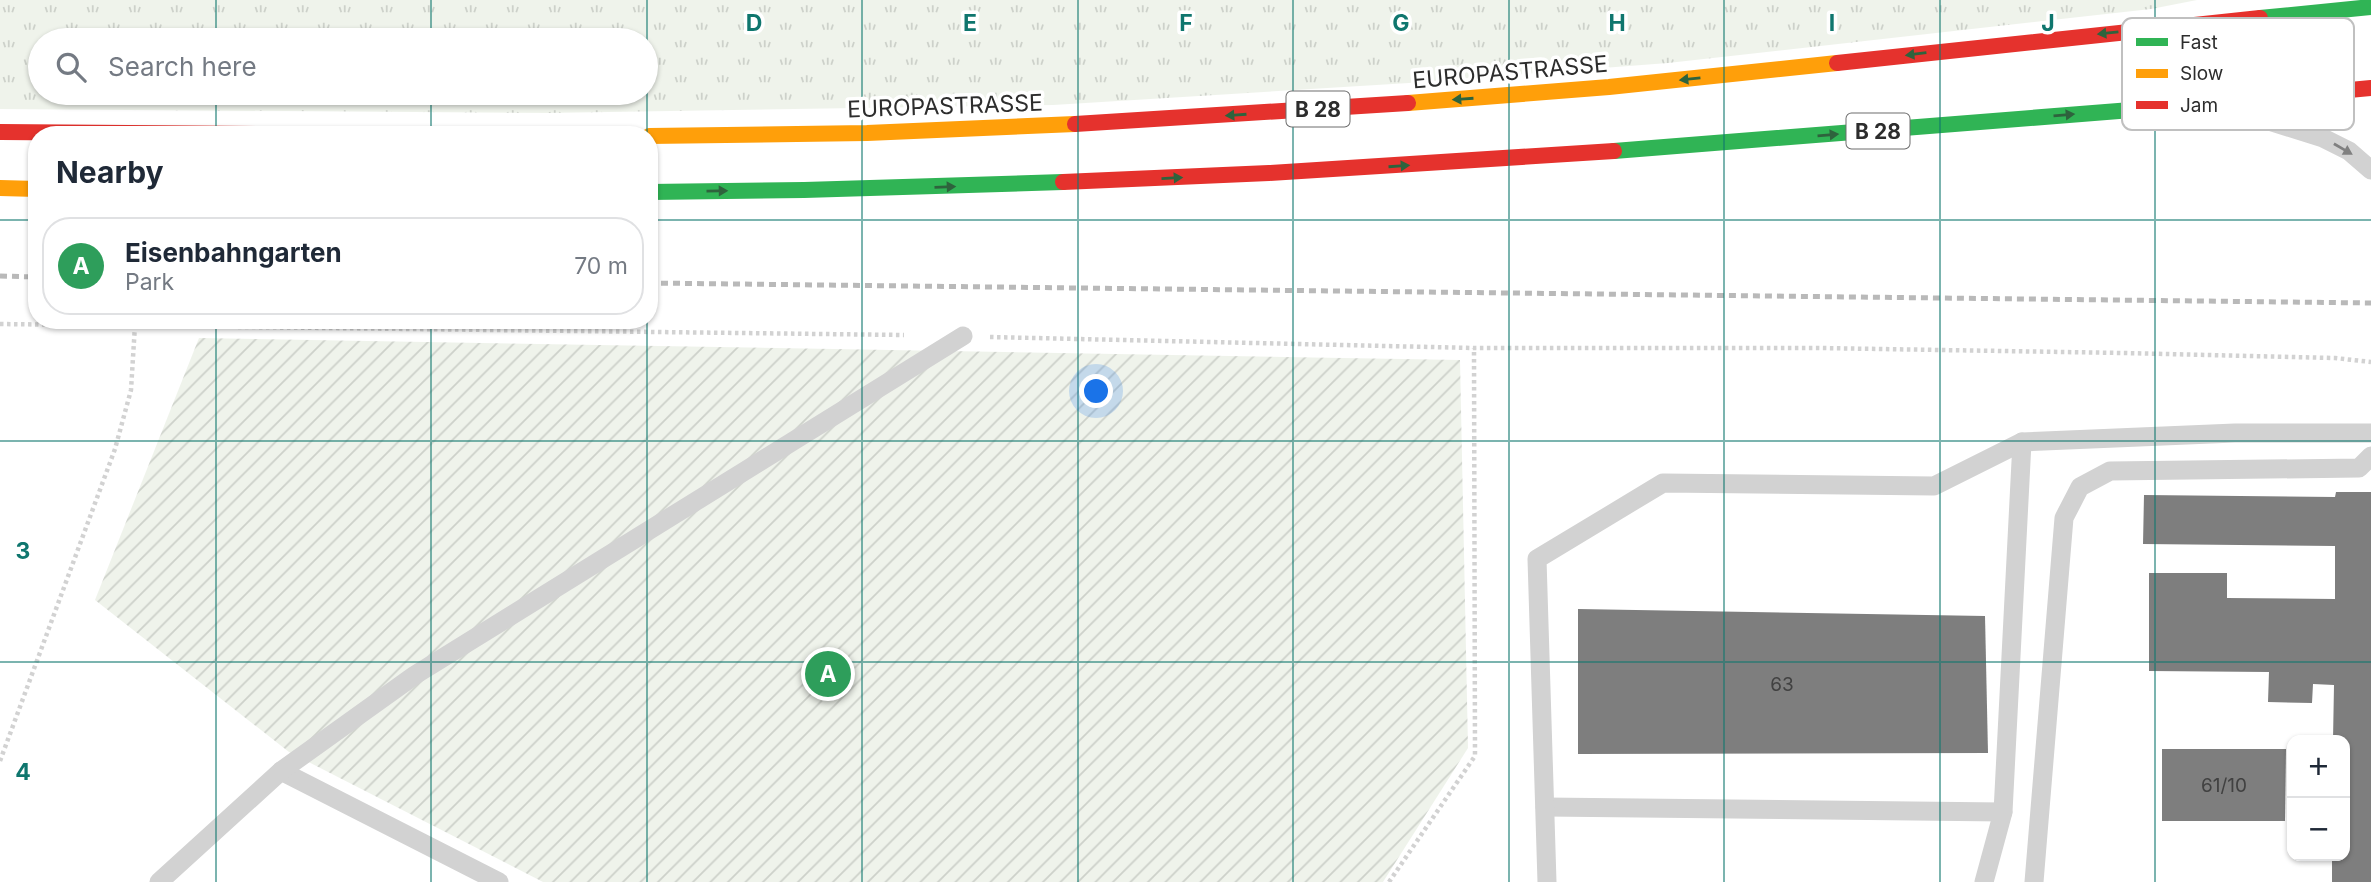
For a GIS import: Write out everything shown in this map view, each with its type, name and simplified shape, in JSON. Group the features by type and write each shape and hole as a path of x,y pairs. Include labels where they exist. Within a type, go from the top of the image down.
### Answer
{"main road":[{"name":"EUROPASTRASSE","path":"2246,18 2371,7"},
{"name":"EUROPASTRASSE","path":"658,135 929,130 1370,106 1689,79 2122,31"},
{"name":"B 28","path":"658,192 1121,181 1330,170 1760,141 2122,110"},
{"path":"0,132 28,132"},
{"path":"0,188 28,189"}],"lane":[{"path":"2237,18 2276,0"},
{"path":"2297,130 2323,138 2349,151 2371,170"},
{"path":"159,882 281,771 415,675 962,336"},
{"path":"1547,882 1537,559 1664,483 1934,486 2022,442 2235,433 2371,433"},
{"path":"1984,882 2003,812 2022,442"},
{"path":"2034,882 2064,518 2080,487 2110,471 2359,468 2371,456"},
{"path":"281,771 499,882"},
{"path":"1545,807 2003,812"}],"path":[{"path":"0,324 28,324"},
{"path":"0,761 115,449 131,390 135,329"},
{"path":"444,329 907,335"},
{"path":"962,336 1474,348 1819,348 2096,353 2335,358 2371,362"},
{"path":"1389,882 1475,756 1474,348"}],"green space":[{"path":"0,0 2197,0 2151,9 1668,63 1409,83 1053,105 546,113 0,109"},
{"path":"199,338 1460,360 1468,748 1383,882 543,882 289,752 95,600"}],"building":[{"path":"2336,492 2371,492 2371,882 2332,882 2332,861 2350,861 2350,735 2333,735 2334,685 2313,684 2312,703 2268,702 2269,672 2149,671 2149,573 2227,573 2227,598 2335,599 2335,546 2143,544 2144,495 2335,497"},
{"path":"1578,609 1985,616 1988,753 1578,754"},
{"path":"2162,749 2286,749 2285,821 2162,821"}],"railway":[{"path":"0,276 28,277"},
{"path":"658,283 2371,303"}],"traffic: fast":[{"path":"2260,18 2371,7"},
{"path":"1614,151 2122,111"},
{"path":"658,192 1063,182"}],"traffic: slow":[{"path":"1408,103 1609,87 1837,63"},
{"path":"658,136 867,133 1075,124"},
{"path":"0,188 28,189"}],"traffic: jam":[{"path":"1837,63 2122,33"},
{"path":"2354,90 2371,88"},
{"path":"1075,124 1408,103"},
{"path":"0,132 28,132"},
{"path":"1063,182 1269,173 1614,151"}],"place":[{"name":"Eisenbahngarten","path":"828,674"}]}
